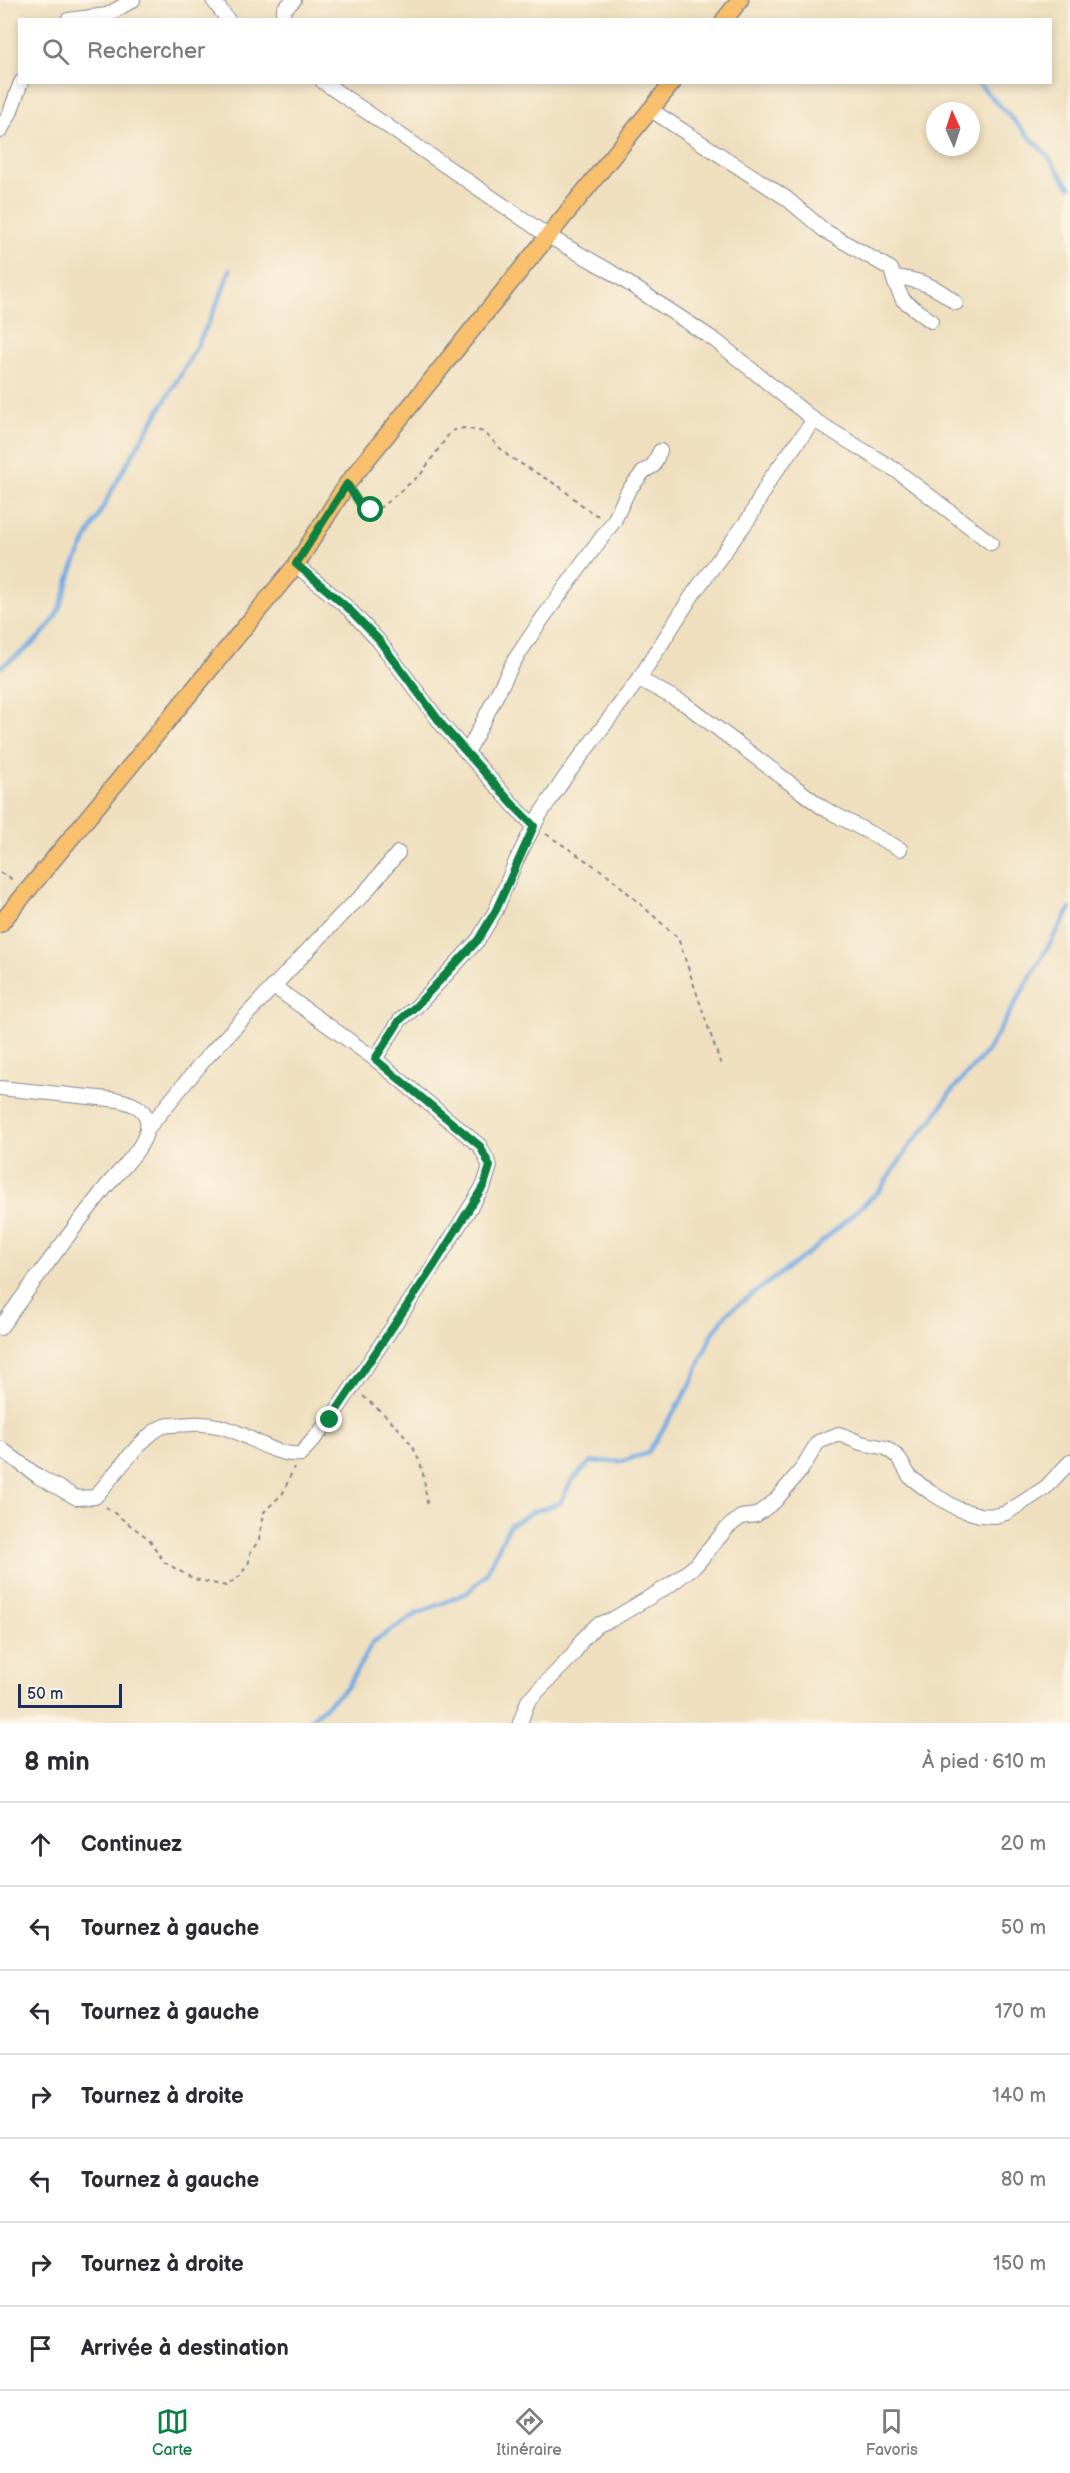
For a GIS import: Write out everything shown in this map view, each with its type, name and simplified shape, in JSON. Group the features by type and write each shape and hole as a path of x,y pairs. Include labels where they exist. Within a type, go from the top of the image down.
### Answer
{"main road":[{"path":"726,18 740,0"},
{"path":"0,924 296,564 347,484 671,84"}],"street":[{"path":"84,18 107,15 133,0"},
{"path":"213,0 226,18"},
{"path":"282,18 284,9 294,0"},
{"path":"0,131 10,113 20,84"},
{"path":"326,84 548,236 608,270 716,341 814,420 897,471 991,543"},
{"path":"651,110 786,198 825,231 891,269 903,300 931,321"},
{"path":"895,277 918,280 945,294 956,303"},
{"path":"375,1059 400,1020 478,940 496,910 534,826 566,776 639,679 693,594 750,517 770,479 814,420"},
{"path":"467,753 514,661 614,521 628,491 644,471 653,466 660,451"},
{"path":"296,564 348,608 378,639 443,726 534,826"},
{"path":"639,679 685,704 823,808 900,849"},
{"path":"0,1328 58,1249 120,1172 144,1139 148,1128 205,1059 343,913 362,896 398,853"},
{"path":"0,1448 39,1477 77,1498 95,1497 123,1466 140,1442 163,1426 202,1424 232,1429 276,1451 293,1455 301,1454 330,1420 435,1264 484,1185 490,1166 480,1146 375,1059 273,986"},
{"path":"0,1088 119,1100 136,1104 141,1108 148,1128"},
{"path":"520,1723 528,1701 567,1662 582,1640 597,1625 670,1586 696,1565 727,1528 741,1517 756,1515 776,1501 801,1470 818,1442 839,1434 861,1443 886,1448 898,1457 910,1477 930,1492 958,1509 980,1515 995,1516 1006,1513 1045,1488 1070,1462"}],"path":[{"path":"347,484 361,506 371,510 381,507 421,474 451,431 464,428 484,432 508,456 560,487 593,514 614,521"},
{"path":"534,826 608,874 678,938 722,1068"},
{"path":"0,873 8,876 24,893"},
{"path":"355,1380 363,1396 398,1426 409,1440 420,1461 428,1508"},
{"path":"95,1497 115,1516 148,1539 164,1562 194,1579 226,1586 240,1576 249,1562 250,1553 259,1540 263,1513 284,1493 288,1477 301,1454"}],"waterway":[{"path":"979,84 1046,154 1070,187"},
{"path":"0,667 30,646 54,619 73,568 91,531 126,466 191,357 219,300 230,270"},
{"path":"306,1723 348,1686 373,1642 418,1613 467,1593 486,1574 509,1526 532,1512 560,1503 572,1480 591,1462 623,1461 648,1453 690,1386 711,1336 727,1313 814,1249 880,1190 950,1093 988,1050 1070,909"}],"route":[{"path":"330,1420 435,1264 484,1185 490,1166 480,1146 375,1059 395,1026 406,1013 416,1006 478,940 503,896 516,861 534,826 443,726 378,639 348,608 296,564 347,484 361,506 371,510"}]}
